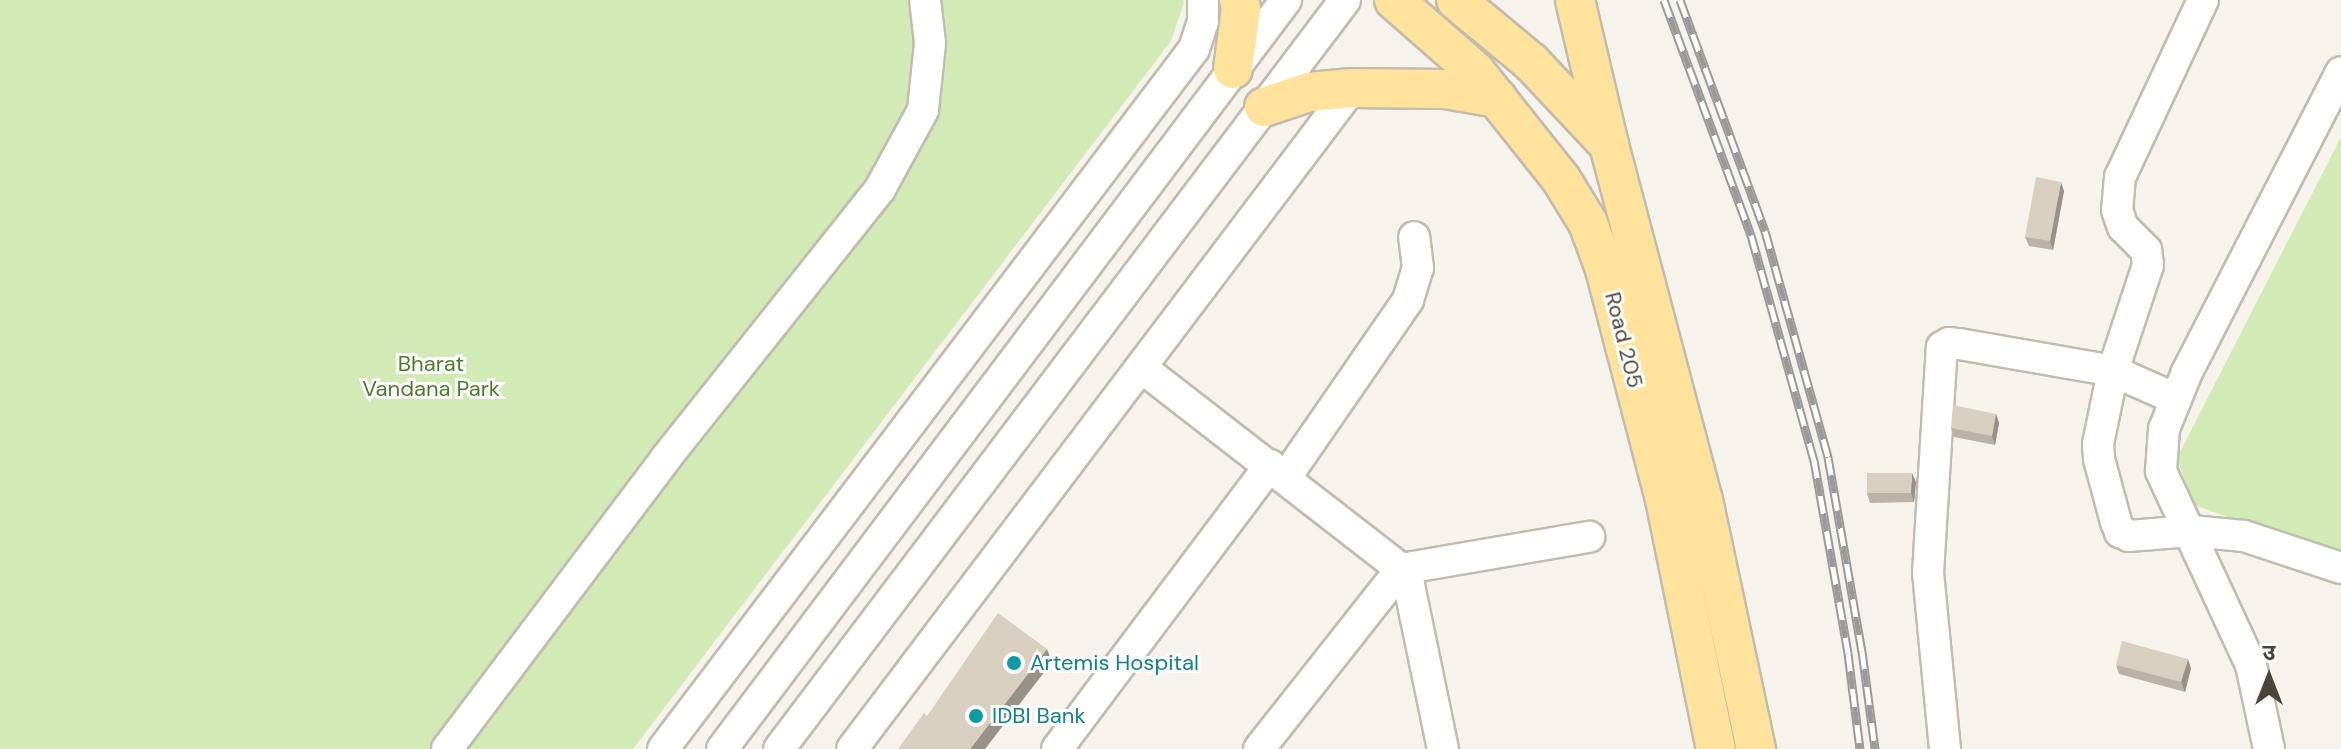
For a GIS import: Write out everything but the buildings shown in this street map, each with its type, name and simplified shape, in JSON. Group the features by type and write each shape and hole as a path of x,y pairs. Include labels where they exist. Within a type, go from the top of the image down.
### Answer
{"main road":[{"path":"1233,69 1241,9 1239,0"},
{"name":"Road 205","path":"1394,0 1475,71 1561,179 1588,223 1605,269 1665,499 1716,749"},
{"name":"Road 205","path":"1456,0 1531,62 1609,145 1703,500 1756,749"},
{"path":"1575,0 1609,145"},
{"path":"1264,107 1309,92 1352,88 1445,89 1497,98"}],"street":[{"path":"447,749 666,458 880,189 923,110 930,43 925,0"},
{"path":"663,749 1194,49 1203,21 1203,0"},
{"path":"722,749 1286,0"},
{"path":"779,749 1345,0"},
{"path":"2203,0 2120,177 2117,210 2123,227 2146,250 2148,265 2113,371 2098,444 2099,459 2120,532 2129,536 2191,531 2265,541 2341,568"},
{"path":"2269,749 2251,665 2161,471 2164,429 2176,399 2341,72"},
{"path":"852,749 1352,88"},
{"path":"1057,749 1278,471 1408,300 1418,268 1414,237"},
{"path":"1945,749 1928,573 1942,347 1949,343 1959,344 2113,371 2176,399"},
{"path":"1142,368 1401,569 1409,585 1443,749"},
{"path":"1259,749 1401,569 1589,537"}],"green space":[{"name":"Bharat Vandana Park","path":"0,0 1183,0 1184,3 1171,41 633,749 0,749"},
{"path":"2341,137 2341,558 2194,505 2177,458"}],"railway":[{"path":"1664,0 1751,235 1814,460 1848,653 1860,749"},
{"path":"1680,0 1765,231 1828,457 1862,651 1875,749"}],"place":[{"name":"Artemis Hospital","path":"1014,663"},
{"name":"IDBI Bank","path":"976,716"}]}
